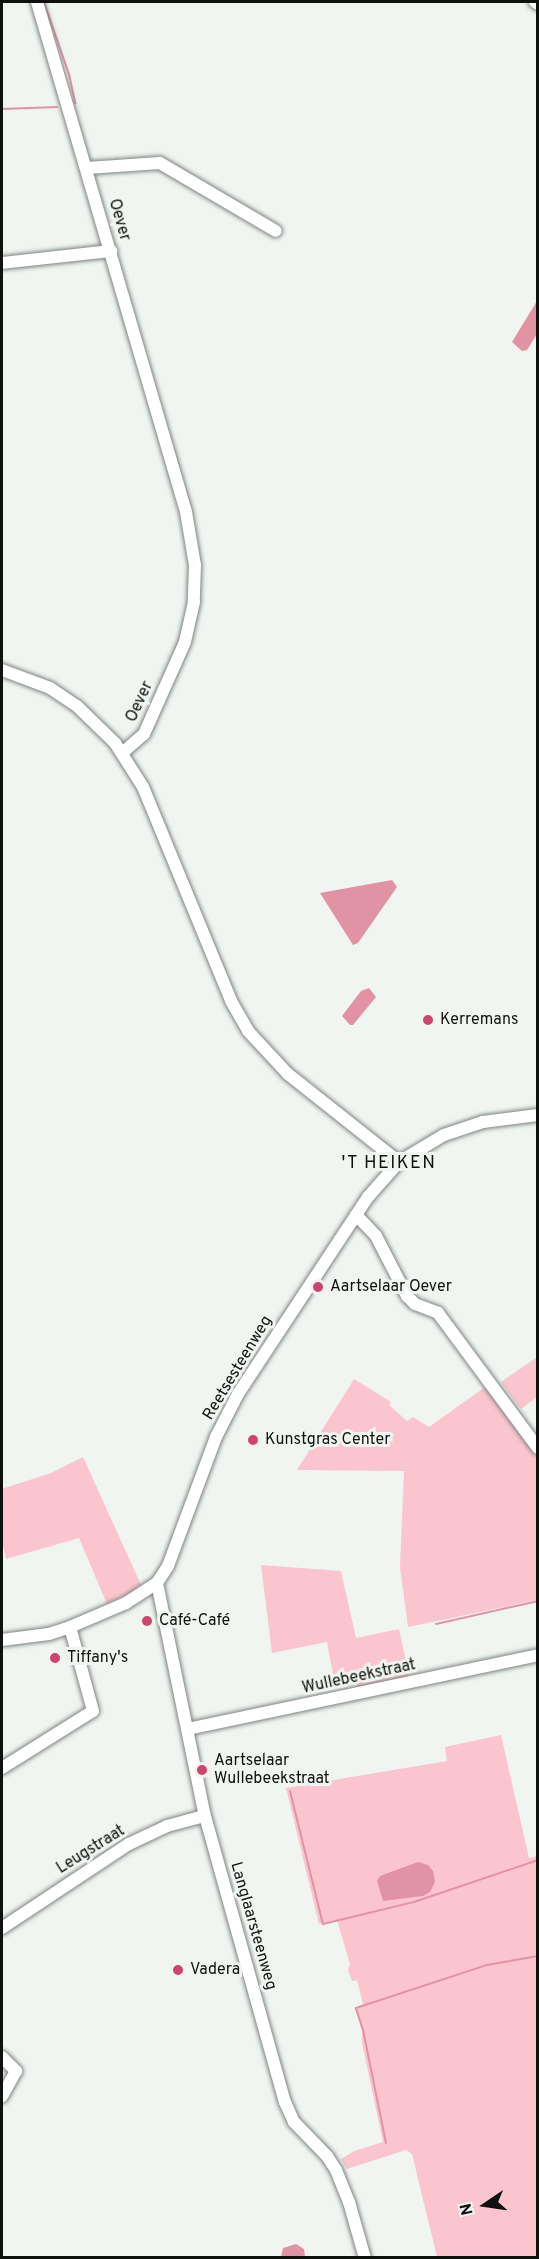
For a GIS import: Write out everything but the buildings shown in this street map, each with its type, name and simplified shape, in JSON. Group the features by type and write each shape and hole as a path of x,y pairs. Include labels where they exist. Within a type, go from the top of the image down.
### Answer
{"street":[{"name":"Oever","path":"37,2 186,512 195,565 194,602 185,642 144,734 134,746 122,753"},
{"path":"87,168 160,163 276,231"},
{"path":"2,263 111,251"},
{"path":"2,670 50,688 77,706 106,733 122,753 143,787 231,1001 248,1031 288,1074 399,1162"},
{"name":"Reetsesteenweg","path":"157,1583 168,1566 216,1437 238,1394 356,1215 399,1162 444,1135 463,1127 537,1115"},
{"path":"356,1215 376,1236 407,1296 415,1304 438,1313 537,1448"},
{"path":"2,1640 49,1634 70,1627 126,1603 157,1583"},
{"name":"Langlaarsteenweg","path":"157,1583 205,1816 287,2109 302,2132 327,2156 336,2170 349,2202 365,2258"},
{"path":"2,1768 93,1712 70,1627"},
{"name":"Wullebeekstraat","path":"188,1729 537,1655"},
{"name":"Leugstraat","path":"2,1928 129,1844 167,1826 205,1816"},
{"path":"2,2057 16,2071 2,2096"}],"shaded area":[{"path":"537,301 537,334 527,350 522,351 512,342"},
{"path":"392,880 397,887 358,943 353,945 320,893"},
{"path":"369,988 376,997 353,1025 350,1025 342,1016 361,991"},
{"path":"537,1357 537,1397 521,1409 501,1382"},
{"path":"354,1379 391,1402 389,1405 407,1421 413,1417 429,1427 492,1382 537,1444 537,1600 408,1627 400,1567 404,1471 297,1470"},
{"path":"83,1457 142,1587 107,1604 79,1538 6,1559 2,1542 2,1489 51,1473"},
{"path":"261,1565 341,1571 356,1638 399,1629 409,1675 406,1679 358,1691 356,1680 337,1682 334,1679 327,1642 272,1653"},
{"path":"501,1735 529,1858 537,1856 537,2257 437,2257 412,2154 406,2150 347,2169 341,2159 354,2151 383,2142 362,2043 362,2030 355,2008 363,2004 357,1980 352,1981 348,1970 350,1964 337,1920 319,1924 286,1788 447,1761 445,1747"},
{"path":"418,1862 428,1865 433,1871 435,1882 430,1892 423,1896 383,1901 377,1881 380,1876"},
{"path":"296,2244 304,2249 305,2257 281,2257 283,2248"}],"waterway":[{"path":"44,2 69,74 75,103"},
{"path":"2,109 57,107"},
{"path":"436,1624 538,1601"},
{"path":"290,1791 323,1924 414,1902 538,1860"},
{"path":"386,2143 363,2030 356,2008 487,1965 538,1956"}],"place":[{"name":"Kerremans","path":"428,1020"},
{"name":"Aartselaar Oever","path":"318,1287"},
{"name":"Kunstgras Center","path":"253,1440"},
{"name":"Café-Café","path":"147,1621"},
{"name":"Tiffany's","path":"55,1658"},
{"name":"Aartselaar Wullebeekstraat","path":"202,1770"},
{"name":"Vadera","path":"178,1970"}],"district":[{"name":"'T HEIKEN","path":"389,1164"}]}
